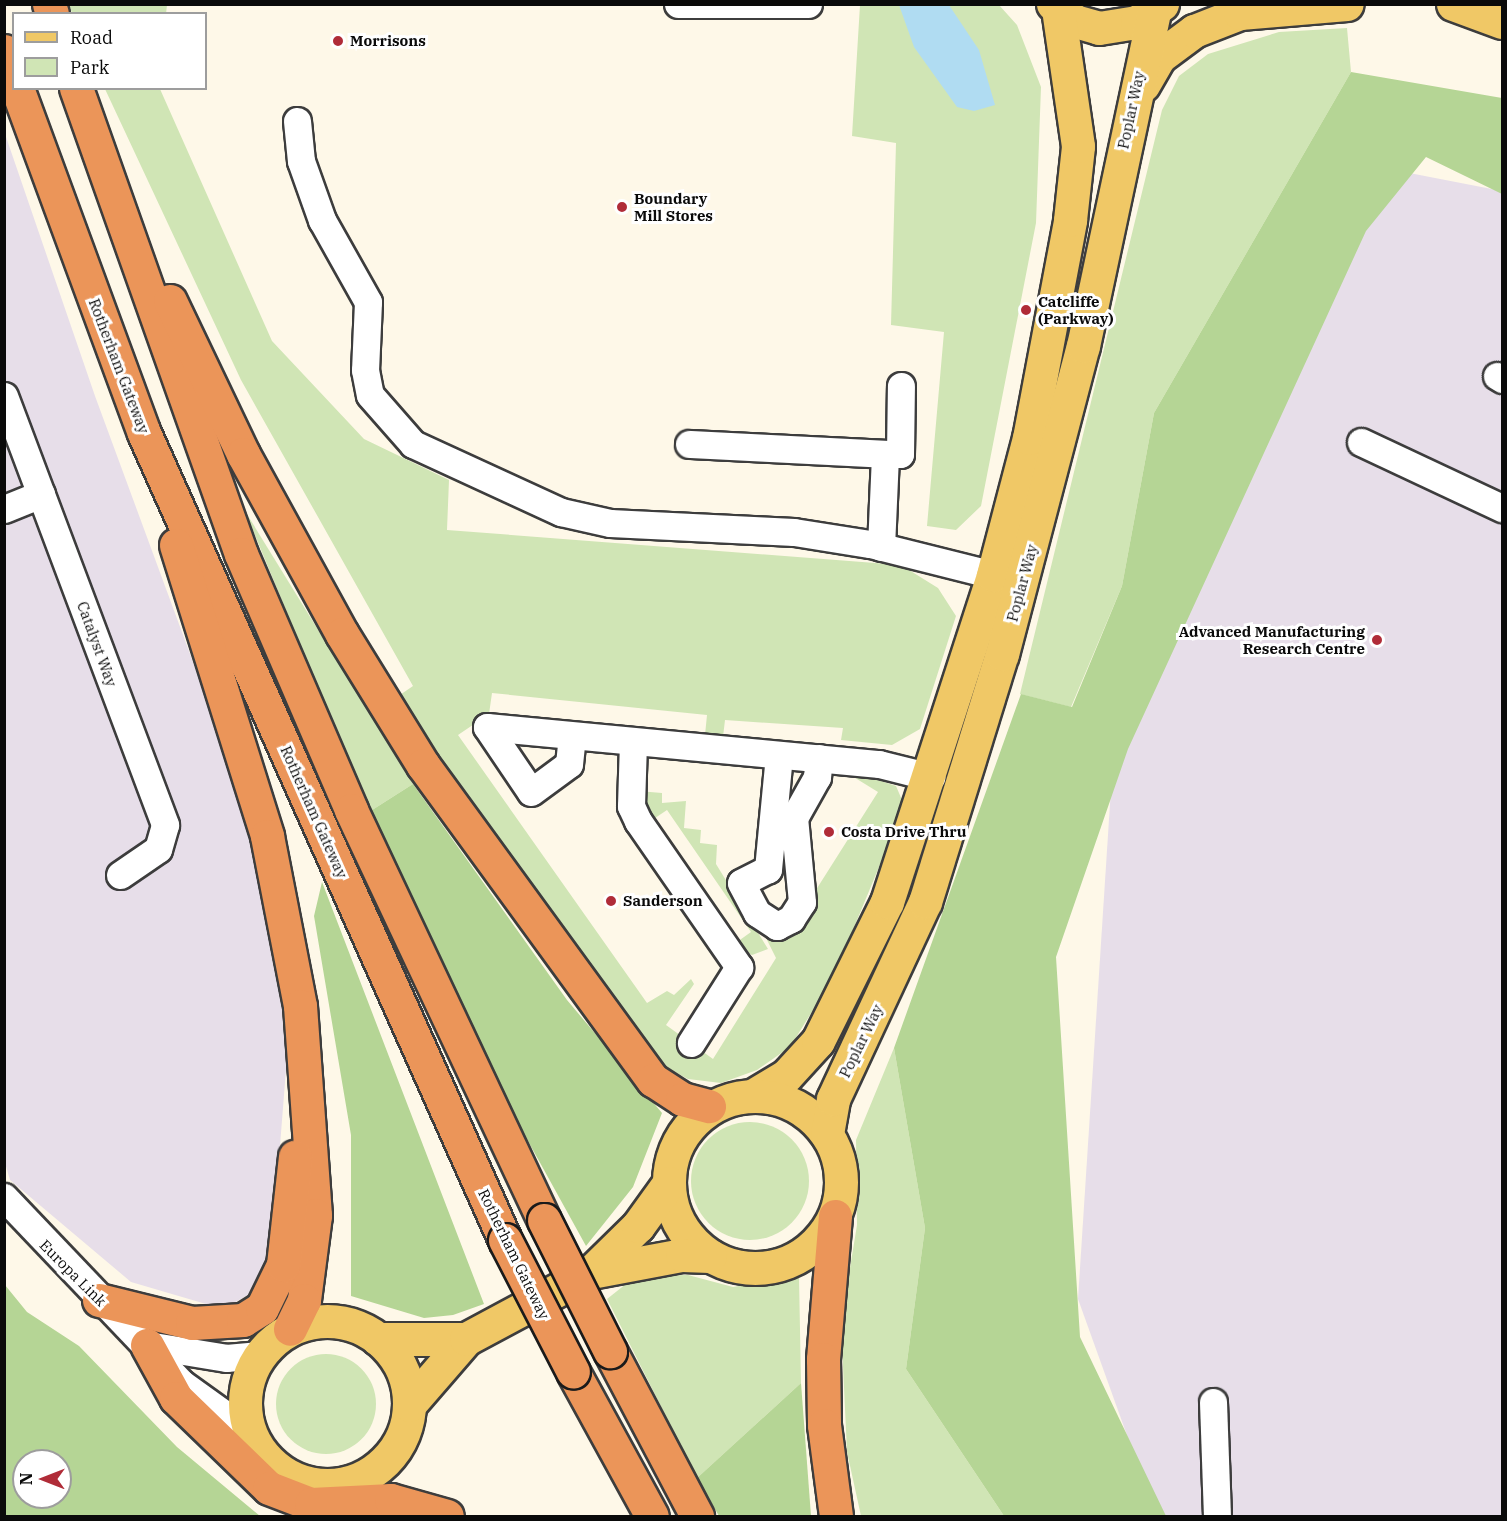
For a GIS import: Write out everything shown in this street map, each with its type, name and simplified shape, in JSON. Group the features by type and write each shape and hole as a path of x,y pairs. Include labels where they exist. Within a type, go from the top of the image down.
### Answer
{"highway":[{"path":"4,51 12,73"},
{"name":"Rotherham Gateway","path":"18,90 144,433 505,1240 573,1372 652,1516"},
{"path":"77,90 241,554 351,810 544,1220 697,1516"},
{"path":"91,133 243,454 342,634 423,765 653,1080 674,1095 709,1106"},
{"path":"144,433 219,696 267,836 302,1036 315,1215 304,1300 290,1329"},
{"path":"99,1300 192,1323 224,1324 243,1320 273,1295 292,1197 302,1036"},
{"path":"835,1216 825,1298 824,1370 836,1516"},
{"path":"147,1345 176,1398 269,1488 311,1504 391,1500 447,1516"},
{"path":"361,1477 422,1489 458,1516"}],"main road":[{"path":"1134,103 1159,57 1194,31 1240,13 1347,4"},
{"path":"1453,4 1503,22"},
{"name":"Poplar Way","path":"1055,7 1099,28 1137,22 1158,9"},
{"name":"Poplar Way","path":"754,1095 786,1076 818,1041 887,902 931,777 993,575 1029,438 1070,220 1077,146 1055,7"},
{"name":"Poplar Way","path":"827,1134 833,1099 908,943 960,799 1051,475 1134,103 1158,9"},
{"path":"591,1272 681,1255 710,1256 746,1269 774,1268 799,1257 821,1239 835,1216 840,1166 827,1134 808,1113 782,1100 754,1095 709,1106 674,1152 669,1183 679,1225 710,1256"},
{"path":"466,1339 378,1339 334,1321 290,1329 260,1355 247,1388 252,1434 272,1463 303,1481 326,1485 361,1477 395,1448 409,1406 466,1339 591,1272 638,1226 669,1183"},
{"path":"378,1339 405,1376 409,1406"}],"street":[{"path":"678,4 808,4"},
{"path":"297,121 301,161 322,220 368,302 365,370 370,395 413,444 561,512 610,523 794,532 881,547 993,575"},
{"path":"689,444 900,454 901,386"},
{"name":"Catalyst Way","path":"4,396 165,825 158,849 120,875"},
{"path":"1360,442 1503,508"},
{"path":"881,547 885,454"},
{"path":"4,509 41,494"},
{"path":"572,737 819,758 907,768 931,777"},
{"path":"633,742 631,806 638,821 739,967 691,1043"},
{"path":"778,756 768,869 741,884 768,925 791,919 802,902 793,827 817,777 819,758"},
{"name":"Europa Link","path":"4,1197 99,1300 147,1345 182,1383 252,1434"},
{"path":"147,1345 226,1358 260,1355"},
{"path":"1213,1402 1217,1516"}],"shaded area":[{"path":"4,131 95,396 267,863 287,1057 272,1247 257,1290 223,1309 131,1282 10,1180 5,1163"},
{"path":"1363,164 1502,191 1502,1516 1156,1516 1078,1299 1112,773"}],"green space":[{"path":"69,4 167,5 166,12 72,12"},
{"path":"860,5 999,5 1017,25 1041,87 1036,223 981,506 956,530 927,526 944,332 891,325 896,143 852,136"},
{"path":"1347,28 1351,72 1154,413 1122,586 1071,707 1020,694 1162,110 1179,76 1208,54 1279,32"},
{"path":"1351,72 1502,98 1502,194 1426,157 1366,231 1128,749 1056,957 1080,1337 1166,1516 1004,1516 906,1369 925,1228 894,1048 1021,694 1072,707 1122,586 1154,413"},
{"path":"105,90 160,90 272,341 364,439 449,480 447,530 901,565 938,588 956,616 920,729 892,745 841,740 843,728 725,720 723,737 705,735 707,715 492,693 489,714 458,735 647,1003 667,991 674,995 691,979 694,984 666,1025 713,1059 776,958 765,936 788,934 878,792 852,776 854,772 896,786 902,800 896,826 833,978 790,1047 757,1070 721,1083 688,1079 658,1063 394,699 413,686 241,380"},
{"path":"245,511 413,784 369,812"},
{"path":"413,784 567,1000 662,1113 633,1187 586,1246 486,1065 369,812"},
{"path":"638,791 662,793 662,803 686,801 684,828 701,830 700,843 717,845 716,864 768,949 752,955 741,949 737,942 751,932 667,810 652,820"},
{"path":"322,882 484,1304 453,1315 424,1318 351,1296 351,1135 314,916"},
{"path":"894,1048 925,1228 906,1369 1004,1516 861,1516 847,1452 841,1323 857,1225 856,1140"},
{"path":"750,1122 783,1132 799,1148 809,1181 799,1214 783,1230 750,1240 717,1230 701,1214 691,1181 701,1148 717,1132"},
{"path":"688,1275 733,1287 799,1276 801,1383 697,1478 607,1299 636,1276"},
{"path":"5,1285 27,1312 79,1346 177,1447 260,1516 5,1516"},
{"path":"326,1354 345,1358 362,1368 372,1385 376,1404 372,1423 362,1440 345,1450 326,1454 307,1450 290,1440 280,1423 276,1404 280,1385 290,1368 307,1358"},
{"path":"801,1383 811,1516 719,1516 697,1478"}],"water":[{"path":"899,5 949,5 979,50 995,105 974,111 957,107 914,47"}],"place":[{"name":"Morrisons","path":"338,41"},
{"name":"Boundary Mill Stores","path":"622,207"},
{"name":"Catcliffe (Parkway)","path":"1026,310"},
{"name":"Advanced Manufacturing Research Centre","path":"1377,640"},
{"name":"Costa Drive Thru","path":"829,832"},
{"name":"Sanderson","path":"611,901"}]}
